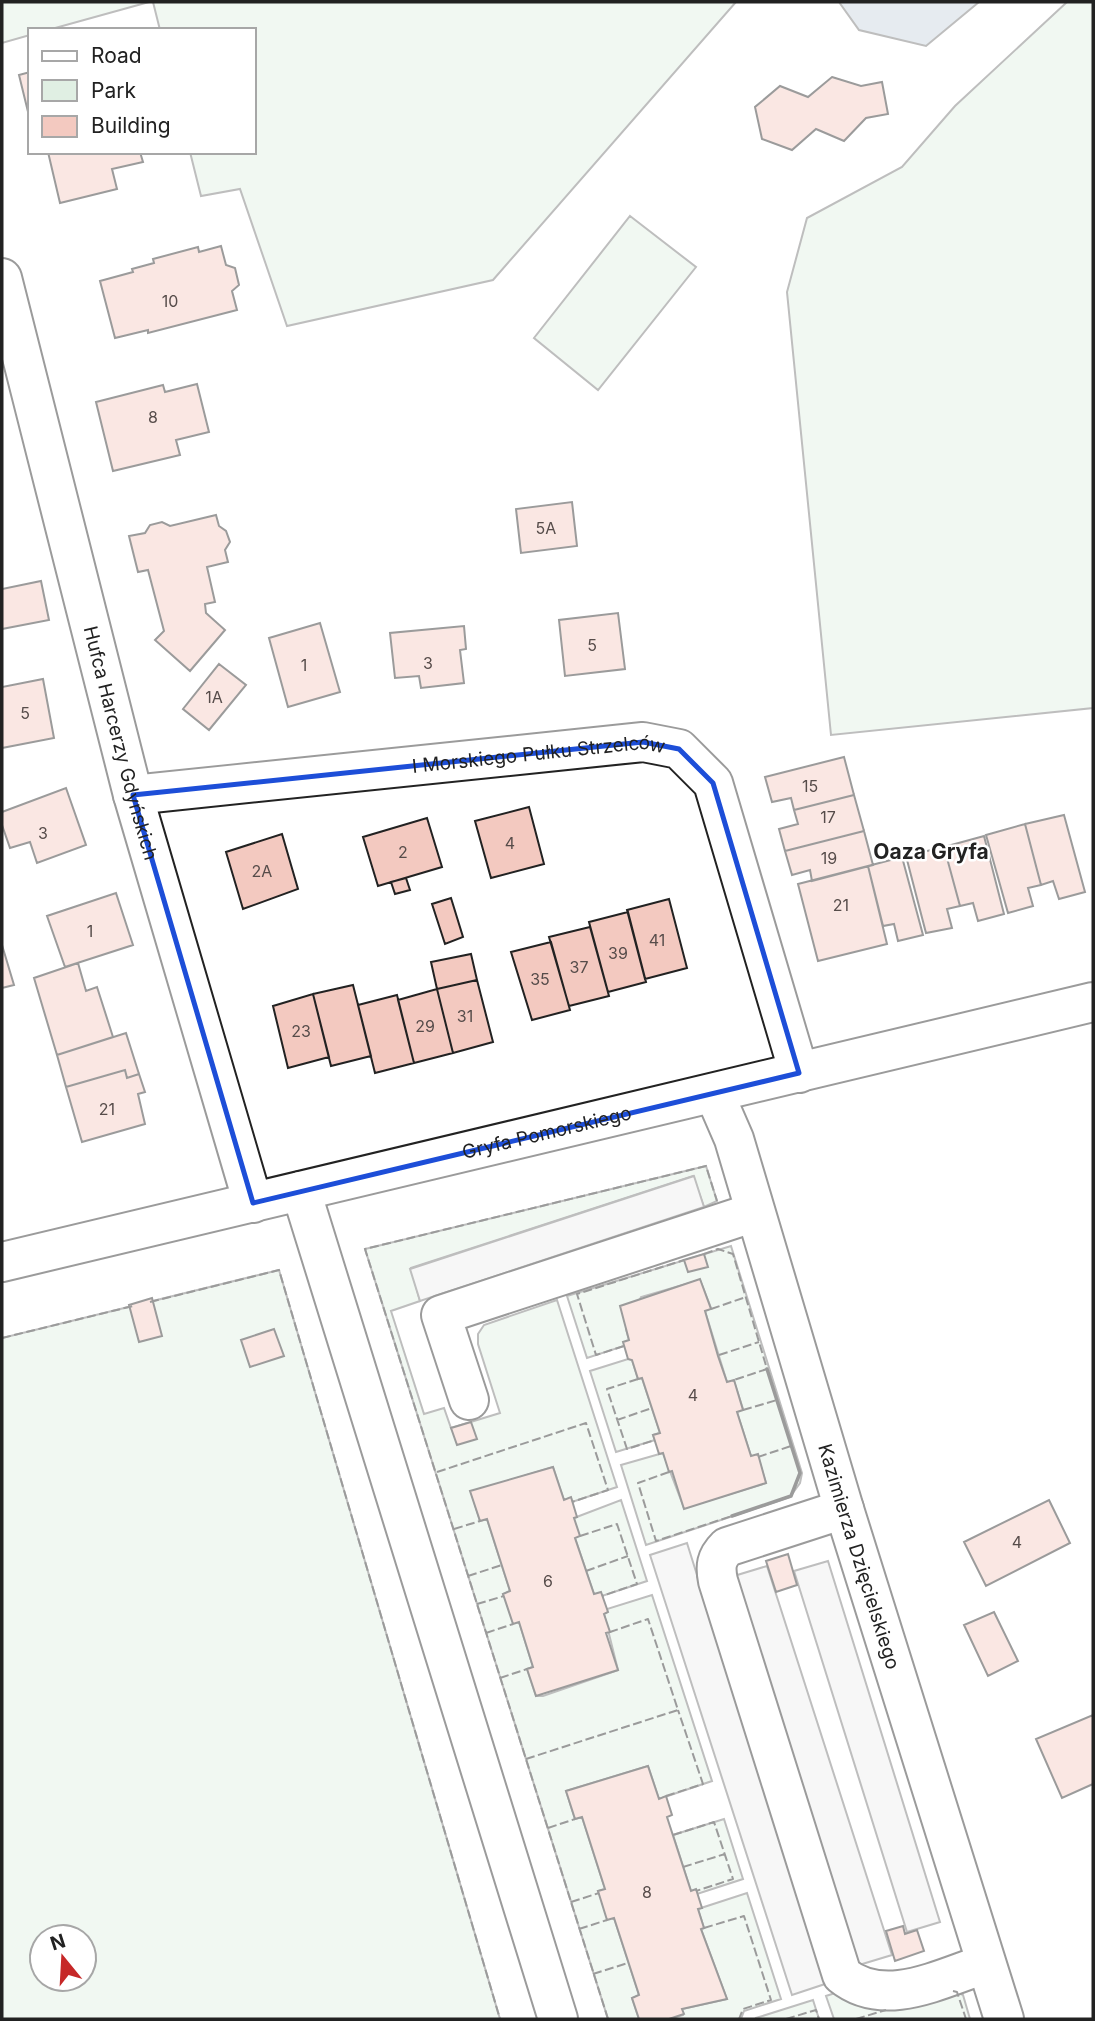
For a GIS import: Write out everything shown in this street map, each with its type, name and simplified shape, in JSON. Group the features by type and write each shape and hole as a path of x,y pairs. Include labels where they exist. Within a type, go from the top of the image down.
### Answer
{"street":[{"name":"Hufca Harcerzy Gdyńskich","path":"2,278 133,795 253,1203"},
{"name":"I Morskiego Pułku Strzelców","path":"133,795 617,744 643,742 679,750 713,783 799,1073"},
{"name":"Gryfa Pomorskiego","path":"2,1262 1093,1002"},
{"name":"Kazimierza Dzięcielskiego","path":"714,1093 734,1139 844,1509 1004,2019"},
{"path":"301,1191 558,2019"},
{"path":"469,1400 442,1315 755,1212"},
{"path":"844,1509 727,1547 719,1555 716,1567 722,1594 842,1975 853,1985 873,1992 895,1991 985,1964"}],"highlighted area":[{"path":"643,742 679,749 713,783 799,1073 253,1203 133,795"}],"green space":[{"path":"2,2 149,2 55,28 28,28 28,36 2,43"},
{"path":"153,2 736,2 493,280 287,326 240,189 201,196 190,154 256,154 256,28 160,28"},
{"path":"1067,2 1093,2 1093,708 831,735 787,292 807,218 902,167 955,106"},
{"path":"630,216 696,267 598,390 534,338"},
{"path":"706,1166 717,1201 704,1207 693,1176 411,1268 420,1301 391,1311 424,1414 444,1408 451,1428 500,1413 478,1344 478,1334 484,1325 557,1300 617,1487 572,1502 571,1498 564,1500 553,1467 471,1492 480,1521 487,1519 510,1591 503,1594 519,1622 533,1667 527,1669 536,1696 543,1696 618,1670 604,1614 607,1609 652,1595 712,1781 659,1799 648,1766 566,1791 575,1819 582,1817 605,1889 598,1891 614,1918 639,1995 632,1998 639,2019 608,2019 365,1249"},
{"path":"731,1246 802,1473 800,1483 790,1497 646,1545 621,1465 663,1453 684,1508 766,1483 758,1457 751,1456 737,1412 743,1409 734,1381 727,1382 705,1311 711,1308 700,1280 641,1297 626,1329 629,1340 624,1346 587,1358 567,1296"},
{"path":"279,1270 500,2019 2,2019 2,1338"},
{"path":"632,1360 638,1379 642,1378 660,1433 653,1435 655,1440 616,1452 590,1371"},
{"path":"621,1500 647,1581 602,1596 594,1594 575,1538 574,1518"},
{"path":"724,1819 743,1879 697,1894 696,1890 691,1891 673,1835"},
{"path":"747,1893 781,1999 744,2011 741,2019 669,2019 683,2015 682,2009 727,1999 701,1929 704,1928 698,1909"},
{"path":"957,1992 963,1995 970,2019 834,2019 826,1996 835,1993 855,2004"},
{"path":"813,2000 819,2019 755,2019 756,2018"}],"shaded area":[{"path":"839,2 979,2 926,46 859,30"},
{"path":"694,1176 704,1207 420,1301 410,1269"},
{"path":"687,1543 825,1984 792,1995 650,1555"},
{"path":"828,1561 940,1922 907,1932 794,1571"},
{"path":"767,1566 892,1955 859,1965 734,1576"}],"building":[{"path":"28,73 28,112 19,75"},
{"path":"832,77 861,86 882,82 888,114 866,118 844,141 816,129 792,150 762,139 755,107 780,86 808,97"},
{"path":"48,154 141,154 143,162 112,169 117,189 60,203"},
{"path":"221,246 226,265 235,268 239,285 232,291 237,310 148,333 148,330 115,338 100,281 133,272 132,269 154,263 153,259 198,247 199,252"},
{"path":"197,384 209,432 176,440 180,455 113,471 96,402 163,385 165,392"},
{"path":"572,502 577,546 521,553 516,509"},
{"path":"216,515 219,526 226,531 230,542 225,550 228,562 207,567 215,602 205,604 206,613 225,630 190,671 155,640 164,631 148,570 138,572 129,536 145,533 150,525 162,522 170,526"},
{"path":"41,581 49,620 2,629 2,589"},
{"path":"618,613 625,669 565,676 559,620"},
{"path":"320,623 340,692 288,707 269,638"},
{"path":"464,626 466,649 460,650 464,683 421,688 419,676 395,678 390,633"},
{"path":"219,664 246,685 209,730 183,709"},
{"path":"43,679 54,738 2,748 2,687"},
{"path":"844,757 854,795 794,810 791,798 772,802 765,777"},
{"path":"66,788 86,845 37,863 30,842 10,848 2,825 2,812"},
{"path":"854,795 864,831 785,851 779,829 798,824 794,810"},
{"path":"529,807 544,864 491,878 475,821"},
{"path":"1064,815 1085,892 1059,899 1053,881 1041,885 1025,824"},
{"path":"427,818 442,867 378,886 363,837"},
{"path":"1025,824 1041,885 1028,888 1033,906 1008,913 986,835"},
{"path":"864,831 873,865 812,881 810,870 792,875 785,851"},
{"path":"282,834 298,889 243,909 226,852"},
{"path":"984,836 1004,914 978,921 973,903 960,906 944,847"},
{"path":"944,847 960,906 947,909 952,928 926,933 906,856"},
{"path":"902,857 923,935 898,941 894,924 883,926 868,866"},
{"path":"868,866 887,944 818,961 798,884"},
{"path":"406,878 410,890 395,894 391,882"},
{"path":"116,893 133,945 65,967 47,916"},
{"path":"451,898 463,937 445,944 432,904"},
{"path":"669,899 687,968 645,979 627,910"},
{"path":"628,912 646,982 608,992 589,922"},
{"path":"590,927 609,996 569,1006 549,937"},
{"path":"551,942 570,1010 532,1020 511,952"},
{"path":"2,945 14,985 2,988"},
{"path":"471,954 477,980 437,989 431,962"},
{"path":"78,963 86,991 97,987 113,1037 57,1055 34,978"},
{"path":"477,980 493,1042 453,1053 437,989"},
{"path":"353,985 371,1056 331,1066 313,994"},
{"path":"437,989 453,1053 414,1063 398,1000"},
{"path":"313,994 329,1057 288,1068 273,1006"},
{"path":"397,995 414,1063 375,1073 358,1005"},
{"path":"126,1033 139,1074 127,1078 125,1070 66,1087 57,1055"},
{"path":"125,1070 127,1078 139,1074 145,1092 138,1094 145,1124 82,1142 66,1087"},
{"path":"704,1254 708,1267 688,1272 684,1260"},
{"path":"700,1279 711,1309 705,1311 718,1356 727,1382 734,1380 743,1410 737,1412 751,1456 758,1454 766,1483 684,1509 672,1471 669,1472 663,1453 659,1454 653,1435 660,1433 642,1378 638,1379 632,1360 628,1359 623,1342 629,1340 620,1306"},
{"path":"152,1298 162,1336 139,1342 129,1305"},
{"path":"274,1329 284,1356 250,1367 241,1340"},
{"path":"471,1422 477,1439 457,1445 451,1428"},
{"path":"553,1467 564,1500 571,1497 580,1536 575,1538 594,1594 601,1592 608,1612 604,1614 610,1632 606,1633 618,1670 536,1696 527,1669 533,1667 519,1622 513,1624 503,1594 510,1591 487,1519 480,1521 470,1491"},
{"path":"1049,1500 1070,1543 986,1586 964,1542"},
{"path":"788,1554 797,1585 776,1592 766,1561"},
{"path":"994,1612 1018,1661 988,1676 964,1625"},
{"path":"1093,1715 1093,1784 1062,1798 1036,1739"},
{"path":"648,1766 659,1799 666,1796 672,1815 667,1817 691,1891 696,1889 702,1908 698,1909 704,1928 701,1929 727,1999 682,2009 684,2014 669,2019 639,2019 632,1998 639,1995 614,1918 607,1920 598,1891 605,1889 582,1817 575,1819 566,1791"},
{"path":"903,1926 905,1934 917,1930 924,1951 895,1961 886,1931"}],"fence":[{"path":"608,2019 365,1249 706,1166 717,1201"},
{"path":"704,1254 718,1249 733,1254 767,1369 734,1380"},
{"path":"624,1346 596,1355 577,1294 684,1260"},
{"path":"150,1302 279,1270 500,2019"},
{"path":"711,1309 746,1297"},
{"path":"2,1338 133,1306"},
{"path":"719,1355 759,1342"},
{"path":"638,1379 607,1389 627,1449 655,1440"},
{"path":"743,1410 777,1400"},
{"path":"617,1420 652,1408"},
{"path":"437,1472 586,1423 608,1490 572,1502"},
{"path":"758,1457 791,1446"},
{"path":"669,1472 638,1483 656,1541 732,1516"},
{"path":"454,1529 480,1521"},
{"path":"580,1536 617,1524 637,1584 602,1596"},
{"path":"586,1571 628,1556"},
{"path":"468,1576 502,1565"},
{"path":"477,1604 504,1596"},
{"path":"526,1759 678,1710 648,1619 610,1632"},
{"path":"486,1633 513,1624"},
{"path":"500,1678 527,1669"},
{"path":"666,1796 703,1784 678,1710"},
{"path":"548,1828 575,1819"},
{"path":"673,1835 714,1822 733,1879 696,1891"},
{"path":"683,1867 725,1854"},
{"path":"571,1902 599,1893"},
{"path":"704,1928 744,1916 771,2000 743,2009 739,2019"},
{"path":"579,1929 607,1920"},
{"path":"593,1974 628,1963"},
{"path":"953,1991 957,1992 966,2019"},
{"path":"786,2019 816,2010 819,2019"},
{"path":"856,2019 886,2010"}],"wall":[{"path":"732,1516 791,1496 800,1473 767,1369"}],"district":[{"name":"Oaza Gryfa","path":"931,851"}]}
